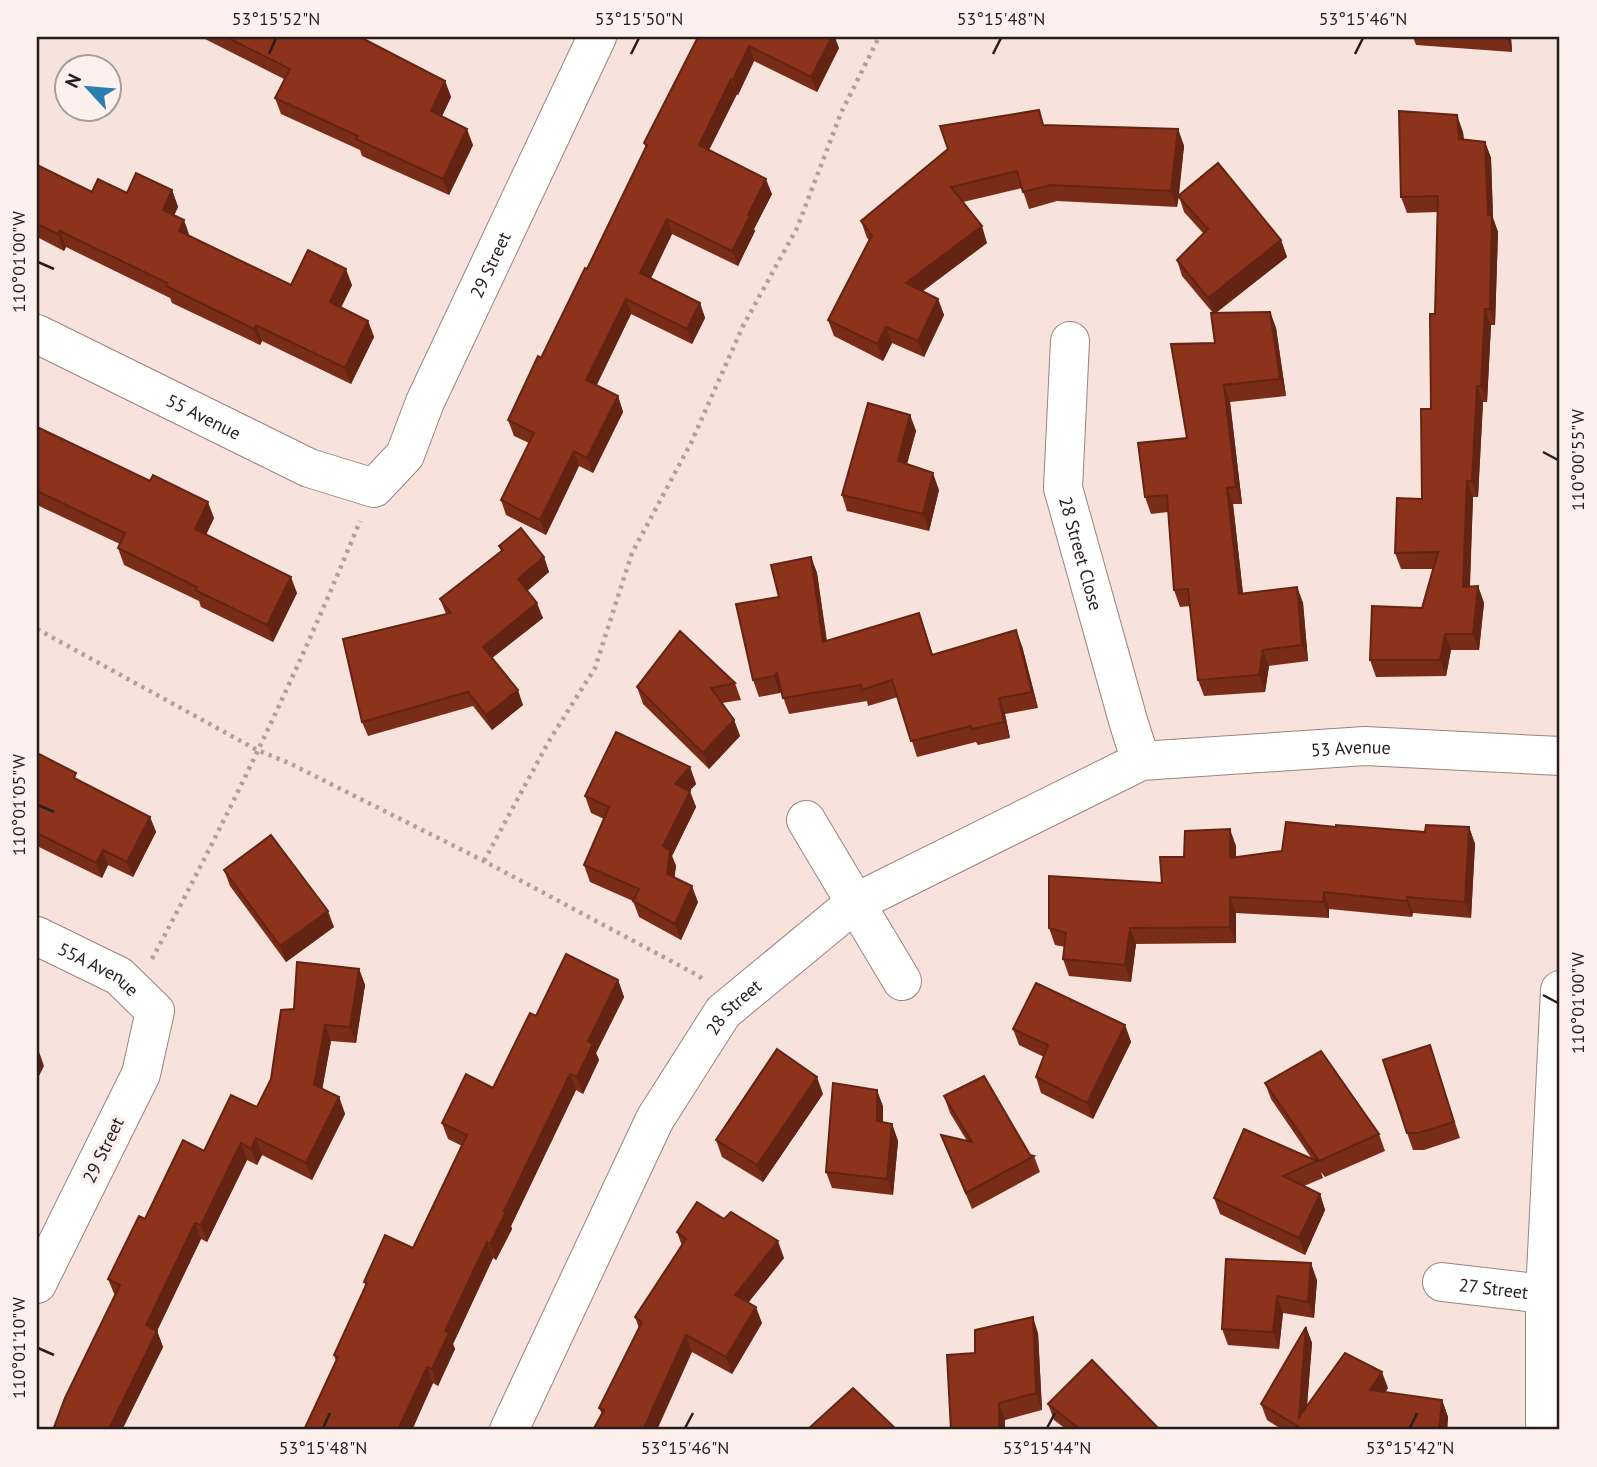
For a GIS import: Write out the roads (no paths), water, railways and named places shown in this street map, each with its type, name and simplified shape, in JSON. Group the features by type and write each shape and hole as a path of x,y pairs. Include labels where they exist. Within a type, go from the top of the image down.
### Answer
{"street":[{"name":"29 Street","path":"374,488 405,455 425,402 586,40"},
{"name":"55 Avenue","path":"37,334 309,468 374,488"},
{"name":"28 Street Close","path":"1070,341 1063,488 1141,761"},
{"name":"53 Avenue","path":"1141,761 1365,746 1560,756"},
{"name":"28 Street","path":"509,1430 655,1119 723,1012 855,903 1141,761"},
{"path":"806,820 902,981"},
{"name":"55A Avenue","path":"37,936 119,976 155,1011"},
{"name":"27 Street","path":"1545,1430 1545,1294 1560,990"},
{"name":"29 Street","path":"37,1284 141,1074 155,1011"},
{"name":"27 Street","path":"1443,1282 1545,1294"}]}
